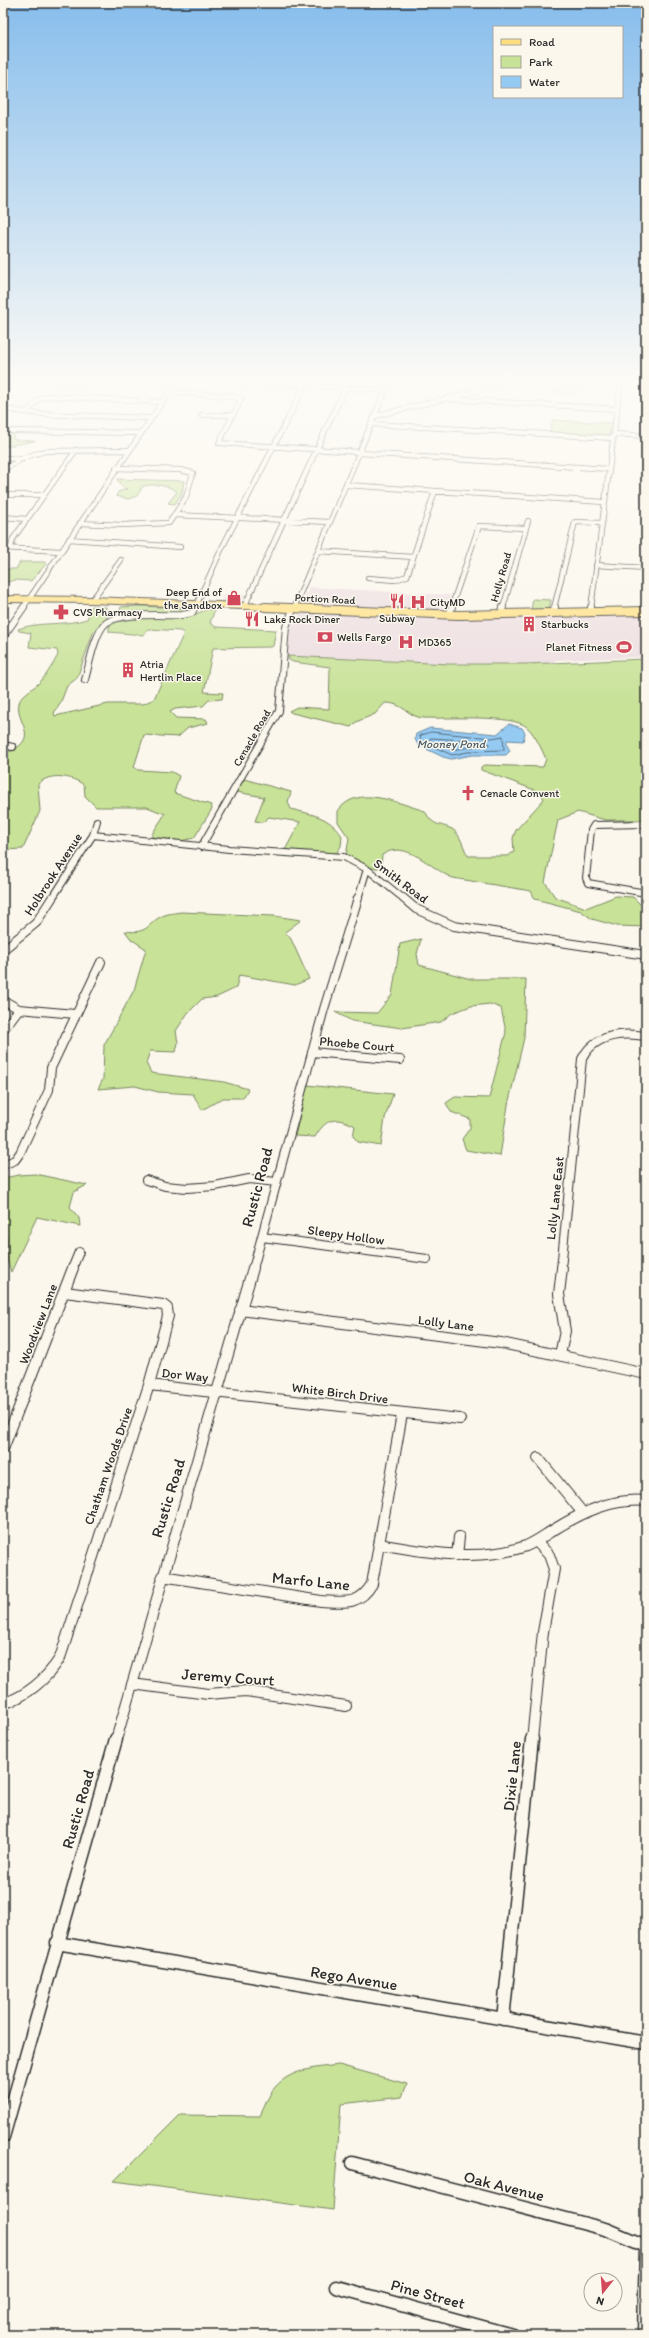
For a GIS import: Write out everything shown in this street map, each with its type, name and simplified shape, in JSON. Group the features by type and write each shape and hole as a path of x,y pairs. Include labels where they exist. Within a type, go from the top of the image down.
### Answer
{"main road":[{"name":"Portion Road","path":"3,599 28,598 92,600 450,615 646,611"}],"street":[{"path":"11,547 13,538 49,488"},
{"path":"3,637 19,616 28,598 103,488"},
{"path":"80,523 116,525 165,524 171,522 176,515 186,497 188,488"},
{"path":"85,680 98,635 106,623 119,617 192,613 253,488"},
{"path":"245,606 299,488"},
{"name":"Cenacle Road","path":"201,847 279,711 286,627 345,488"},
{"path":"392,488 604,502"},
{"path":"590,613 606,488"},
{"path":"368,578 395,580 404,578 409,574 413,557 435,491"},
{"path":"3,495 44,496"},
{"path":"176,515 239,516 330,522"},
{"path":"3,517 27,519"},
{"name":"Holly Road","path":"501,615 528,521"},
{"path":"553,614 575,522 602,523"},
{"path":"450,615 479,526 525,528"},
{"path":"69,539 180,547"},
{"path":"3,548 11,547 61,551"},
{"path":"318,551 413,557"},
{"path":"92,600 121,560"},
{"path":"596,565 646,568"},
{"path":"3,745 13,748"},
{"name":"Holbrook Avenue","path":"3,950 36,923 93,835 96,821"},
{"path":"646,824 594,825 591,830 586,878 588,884 646,893"},
{"name":"Smith Road","path":"93,835 201,847 344,857 367,869 416,908 454,926 646,955"},
{"name":"Rustic Road","path":"3,2137 162,1576 218,1392 312,1052 367,869"},
{"path":"3,1165 18,1157 26,1141 49,1090 52,1068 75,1014 101,962"},
{"path":"3,1000 19,1009 75,1014"},
{"path":"3,1030 19,1009"},
{"name":"Lolly Lane East","path":"560,1355 566,1338 566,1326 559,1294 582,1059 585,1051 590,1045 610,1036 627,1034 646,1036"},
{"name":"Phoebe Court","path":"312,1052 400,1060"},
{"path":"146,1180 165,1186 187,1188 215,1186 248,1179 276,1182"},
{"name":"Sleepy Hollow","path":"262,1237 348,1247 377,1254 427,1259"},
{"name":"Woodview Lane","path":"3,1450 65,1292 79,1252"},
{"name":"Chatham Woods Drive","path":"3,1704 22,1697 39,1685 60,1658 149,1385 168,1316 167,1308 156,1304 65,1292"},
{"name":"Lolly Lane","path":"240,1310 501,1343 646,1374"},
{"name":"Dor Way","path":"149,1385 218,1392"},
{"name":"White Birch Drive","path":"218,1392 460,1420"},
{"name":"Marfo Lane","path":"162,1576 322,1601 358,1600 366,1594 372,1584 402,1414"},
{"path":"538,1458 582,1512"},
{"path":"378,1544 457,1556 491,1555 537,1542 582,1512 626,1501 646,1501"},
{"path":"457,1556 459,1537"},
{"name":"Dixie Lane","path":"503,2019 542,1632 554,1573 551,1559 537,1542"},
{"name":"Jeremy Court","path":"132,1684 208,1694 246,1691 346,1706"},
{"name":"Rego Avenue","path":"57,1943 646,2043"},
{"name":"Oak Avenue","path":"352,2163 606,2229 646,2246"},
{"path":"644,2335 646,2246"},
{"name":"Pine Street","path":"336,2287 512,2335"}],"shaded area":[{"path":"309,587 450,596 446,610 443,611 312,604 304,601"},
{"path":"225,594 245,595 242,601 221,602"},
{"path":"302,612 466,618 646,615 646,657 555,660 556,663 526,664 413,663 288,656 290,628"}],"green space":[{"path":"125,488 142,488 137,496 128,499 116,496 118,492 127,489"},
{"path":"171,488 183,488 182,493 175,504 168,503 177,492"},
{"path":"20,562 47,563 31,581 15,580 3,583 3,569 16,569"},
{"path":"533,599 551,600 549,610 531,610"},
{"path":"92,606 106,607 107,618 93,633 77,678 67,686 60,704 54,713 55,716 108,704 143,704 154,699 184,633 180,631 149,629 144,635 109,632 109,626 117,622 125,620 183,618 206,610 215,609 210,623 216,627 276,630 273,646 271,647 213,648 204,692 223,693 222,699 209,700 203,706 175,709 170,712 176,718 206,719 208,723 188,728 178,737 144,735 134,767 138,770 172,772 179,776 174,793 211,805 212,809 194,838 181,841 152,837 152,834 165,814 147,807 96,807 85,796 84,785 73,779 55,777 43,780 38,784 40,811 23,849 3,850 3,751 12,751 24,740 24,728 19,710 20,700 41,681 58,655 57,650 29,647 31,633 19,631 18,629 35,625 87,619"},
{"path":"140,606 188,609 180,613 125,615 120,610 121,607"},
{"path":"288,656 450,664 526,664 646,659 646,820 605,820 578,812 558,820 545,882 555,897 586,908 616,896 633,897 646,910 646,927 617,926 592,919 581,911 535,899 531,891 453,878 419,857 401,850 391,851 382,855 381,866 378,868 371,868 346,856 349,838 338,822 338,811 346,803 356,798 367,797 379,798 425,811 431,820 437,824 452,829 458,834 468,856 507,856 514,852 513,838 516,830 544,799 540,792 481,770 481,767 484,765 543,767 546,759 536,738 527,727 508,720 478,718 424,718 414,716 401,707 391,703 385,703 375,714 356,722 351,727 292,713 289,711 297,707 329,709 330,667 293,662 289,660"},
{"path":"244,779 291,792 288,802 291,809 320,817 332,824 342,836 341,846 336,854 285,850 300,822 269,817 263,822 255,821 264,797 236,792"},
{"path":"181,912 274,916 301,920 285,932 291,939 309,979 295,985 239,975 236,988 217,997 202,999 187,1014 176,1031 178,1043 176,1052 150,1051 146,1063 151,1073 224,1082 248,1089 243,1098 223,1098 202,1110 193,1094 158,1092 135,1086 98,1089 103,1079 104,1045 134,990 146,949 131,939 125,931 140,931 165,915"},
{"path":"421,939 417,954 419,965 471,979 526,979 524,1038 508,1105 500,1156 466,1150 462,1139 470,1128 470,1119 451,1112 446,1103 455,1097 489,1098 506,1032 501,1008 490,1004 471,1006 452,1013 441,1022 402,1028 352,1021 335,1012 377,1013 392,995 400,944"},
{"path":"307,1085 393,1094 385,1118 381,1146 358,1142 353,1136 355,1126 337,1120 323,1126 315,1137 295,1136"},
{"path":"35,1174 87,1185 74,1192 70,1207 79,1218 80,1226 37,1217 11,1272 7,1259 7,1236 3,1234 3,1178"},
{"path":"339,2065 407,2084 402,2097 341,2104 333,2210 114,2181 180,2115 260,2116 272,2091 286,2078 302,2071"}],"water":[{"name":"Mooney Pond","path":"509,724 522,728 525,733 523,741 507,740 507,745 510,751 506,755 473,755 451,759 443,757 418,745 415,739 416,734 430,728 497,734"}],"place":[{"name":"Deep End of the Sandbox","path":"234,598"},
{"name":"Subway","path":"397,601"},
{"name":"CityMD","path":"418,602"},
{"name":"CVS Pharmacy","path":"61,612"},
{"name":"Lake Rock Diner","path":"252,619"},
{"name":"Starbucks","path":"529,624"},
{"name":"Wells Fargo","path":"325,637"},
{"name":"MD365","path":"406,642"},
{"name":"Planet Fitness","path":"624,647"},
{"name":"Atria Hertlin Place","path":"128,670"},
{"name":"Cenacle Convent","path":"468,793"}]}
